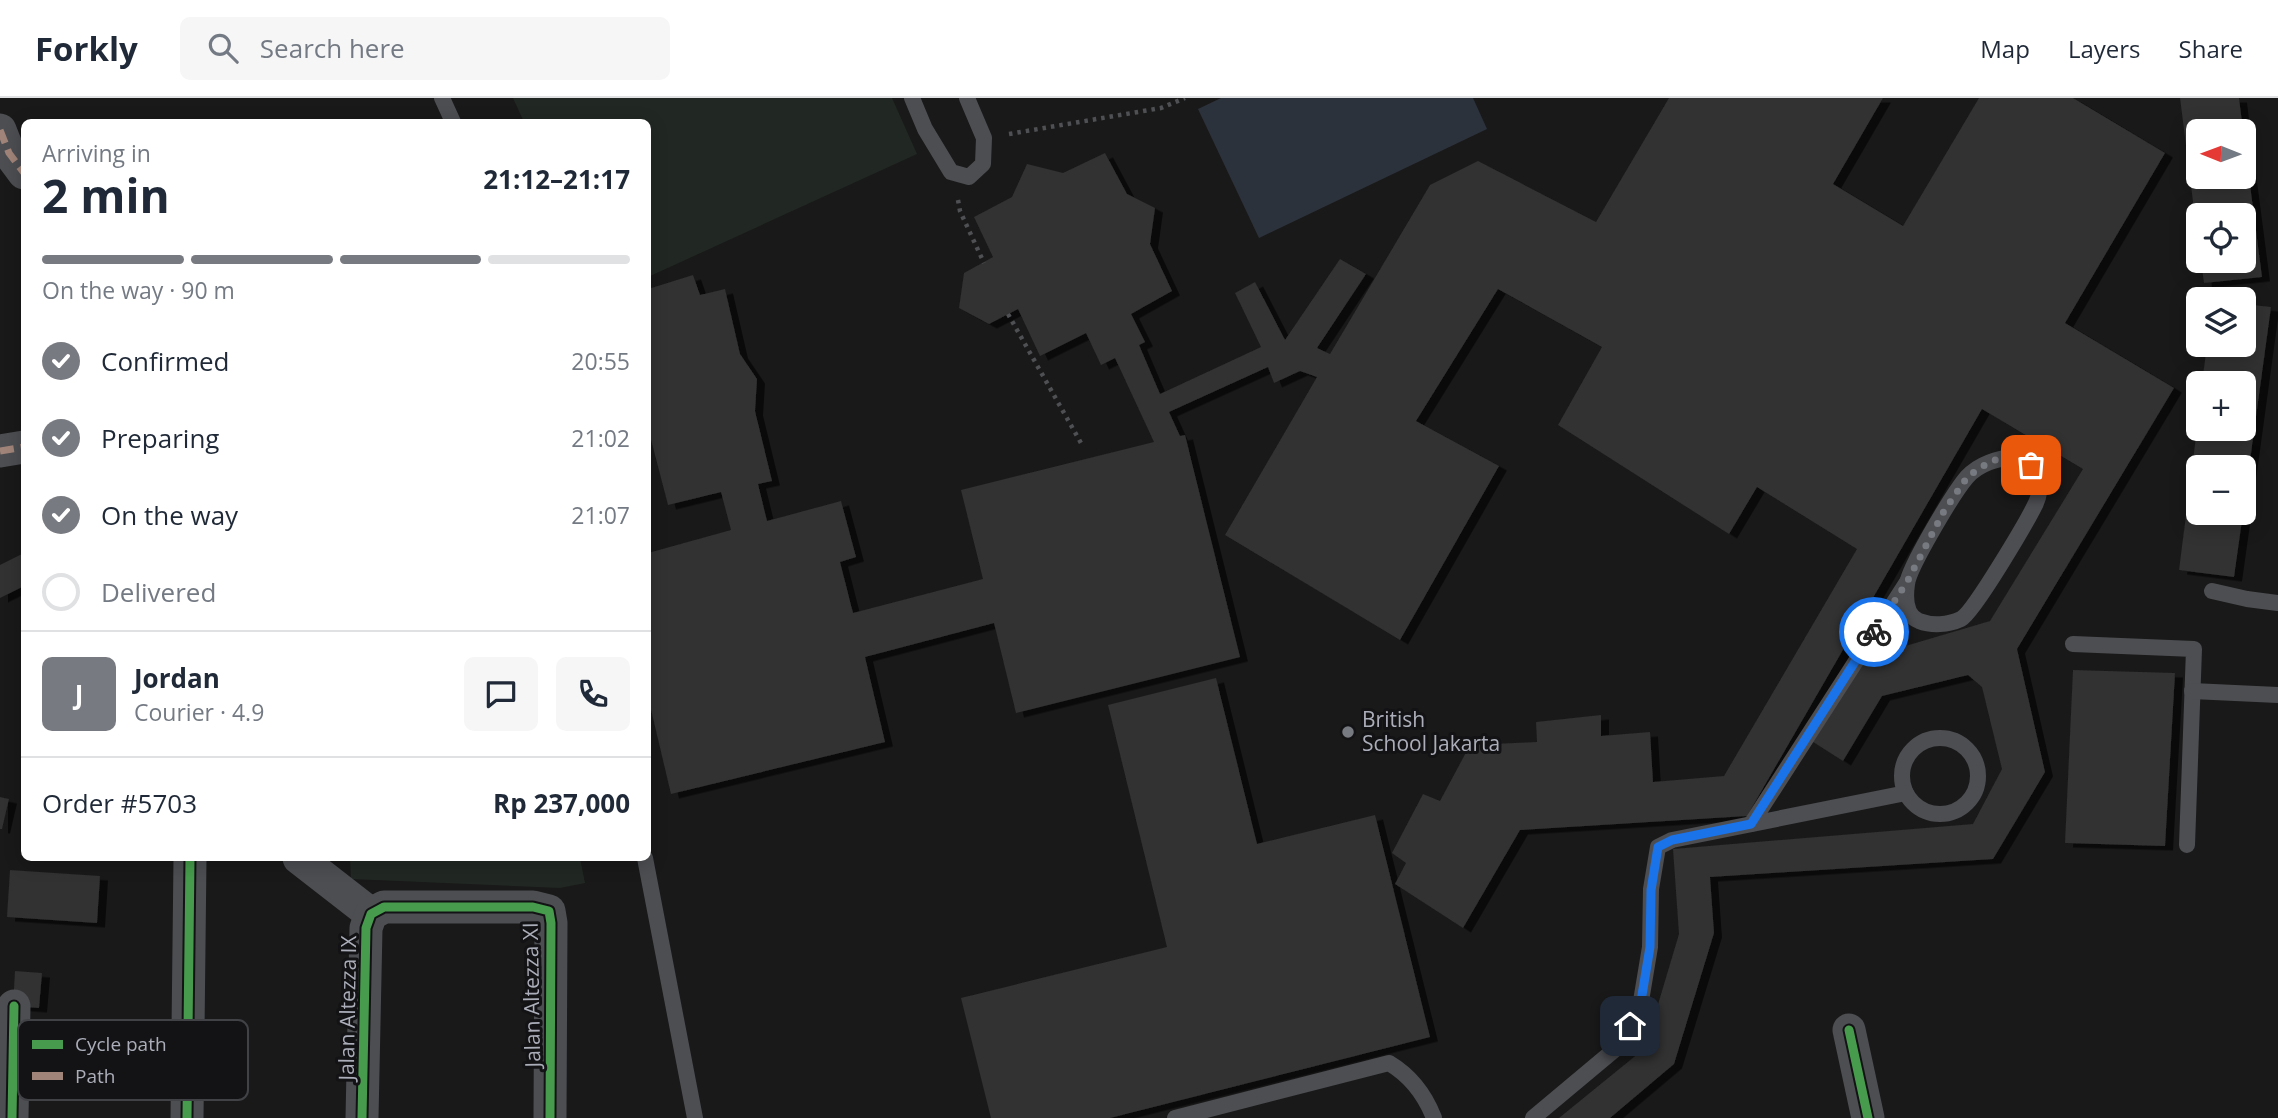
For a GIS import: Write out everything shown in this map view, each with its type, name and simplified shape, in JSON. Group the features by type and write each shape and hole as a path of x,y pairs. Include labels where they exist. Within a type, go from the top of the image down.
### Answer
{"street":[{"path":"0,130 9,153 21,169"},
{"path":"0,451 21,448"},
{"path":"187,1020 190,861"},
{"name":"Jalan Altezza IX","path":"304,861 377,910 366,928 362,1118"},
{"name":"Jalan Altezza XI","path":"377,910 533,907 549,911 550,1118"},
{"path":"12,1118 14,1006"},
{"path":"1849,1030 1868,1118"},
{"path":"13,1051 18,1051"},
{"path":"187,1100 187,1118"}],"lane":[{"path":"442,98 452,119"},
{"path":"912,98 925,129 951,172 969,177 983,164 984,138 967,98"},
{"path":"1751,824 1907,582 1944,511 1968,476 1991,461 2015,456 2031,465 2040,484 2037,501 1990,582 1963,618 1945,624 1930,625 1916,620 1906,607 1907,582"},
{"path":"2212,591 2278,603"},
{"path":"2073,644 2194,649 2187,845"},
{"path":"2192,691 2278,695"},
{"path":"1937,738 1951,740 1964,746 1977,765 1976,789 1971,799 1950,814 1937,815 1924,811 1913,804 1906,793 1902,779 1904,765 1911,752 1922,742 1937,738"},
{"path":"1533,1118 1619,1045 1640,1007 1650,947 1651,890 1658,847 1672,840 1906,793"},
{"path":"646,861 695,1118"},
{"path":"1175,1118 1389,1063 1406,1073 1429,1105 1434,1118"}],"path":[{"path":"984,138 1161,108 1185,98"},
{"path":"951,172 960,211 984,263"},
{"path":"1008,314 1081,443"}],"shaded area":[{"path":"513,98 892,98 917,154 651,276 651,119 523,119"},
{"path":"1221,98 1473,98 1487,129 1259,238 1198,109"},
{"path":"350,861 581,861 585,883 560,888 351,879"}],"building":[{"path":"1669,98 1883,98 1833,184 1903,226 1979,98 2073,98 2165,153 2065,323 2174,388 2017,649 2045,772 1993,859 1710,877 1714,933 1674,1064 1610,1118 1559,1118 1645,1048 1679,934 1673,849 1973,824 2002,769 1982,687 1968,675 1882,696 1843,761 1810,740 1858,660 1990,621 2083,469 1982,409 1747,816 1520,830 1463,928 1395,884 1406,863 1392,853 1423,794 1440,801 1470,745 1537,742 1536,722 1601,715 1601,736 1650,732 1653,782 1724,776 1857,549 1757,487 1729,534 1558,425 1602,347 1498,289 1416,421 1499,466 1400,640 1225,535 1317,377 1300,371 1274,383 1268,367 1169,412 1180,436 1185,435 1240,657 1016,713 994,623 865,657 885,742 671,794 651,710 651,552 731,530 721,492 668,505 651,440 651,288 693,275 700,295 725,289 740,354 757,379 755,411 772,481 758,484 767,521 841,501 856,557 840,562 853,613 983,579 961,490 1154,442 1115,358 1101,365 1086,333 1040,356 1018,309 989,324 959,308 964,273 993,257 974,217 1012,197 1027,164 1063,173 1105,153 1127,194 1155,208 1150,244 1172,291 1131,314 1145,342 1139,345 1160,394 1261,347 1235,293 1255,282 1285,340 1340,259 1366,274 1317,348 1330,354 1430,185 1478,161 1596,222"},
{"path":"2180,98 2239,98 2242,119 2186,119 2186,146"},
{"path":"2191,189 2251,189 2252,203 2193,203"},
{"path":"2256,231 2262,277 2204,283 2203,273 2256,273"},
{"path":"2256,305 2271,307 2256,417 2256,371 2204,371 2205,357 2256,357"},
{"path":"2195,441 2253,441 2251,455 2194,455"},
{"path":"2186,515 2186,525 2241,525 2234,577 2179,570"},
{"path":"21,554 21,588 0,598 0,565"},
{"path":"2073,670 2175,673 2165,846 2065,843"},
{"path":"1216,678 1257,844 1375,815 1430,1037 1110,1118 991,1118 961,998 1167,947 1108,705"},
{"path":"0,797 9,799 2,829 0,829"},
{"path":"10,870 100,876 97,923 7,917"},
{"path":"15,971 42,973 39,1008 13,1006"}],"marked path":[{"path":"0,130 9,153 21,169"},
{"path":"0,451 21,448"}],"cycle path":[{"path":"188,1020 190,861"},
{"path":"362,1118 366,928 371,914 384,907 533,907 549,911 550,1118"},
{"path":"12,1118 14,1006"},
{"path":"1849,1030 1868,1118"},
{"path":"187,1100 187,1118"}],"way so far":[{"path":"1874,632 1907,582 1944,511 1968,476 1991,461 2015,456 2031,465"}],"place":[{"name":"British School Jakarta","path":"1348,732"}],"route":[{"path":"1630,1026 1640,1007 1650,947 1651,890 1658,847 1672,840 1751,824 1874,632"}]}
